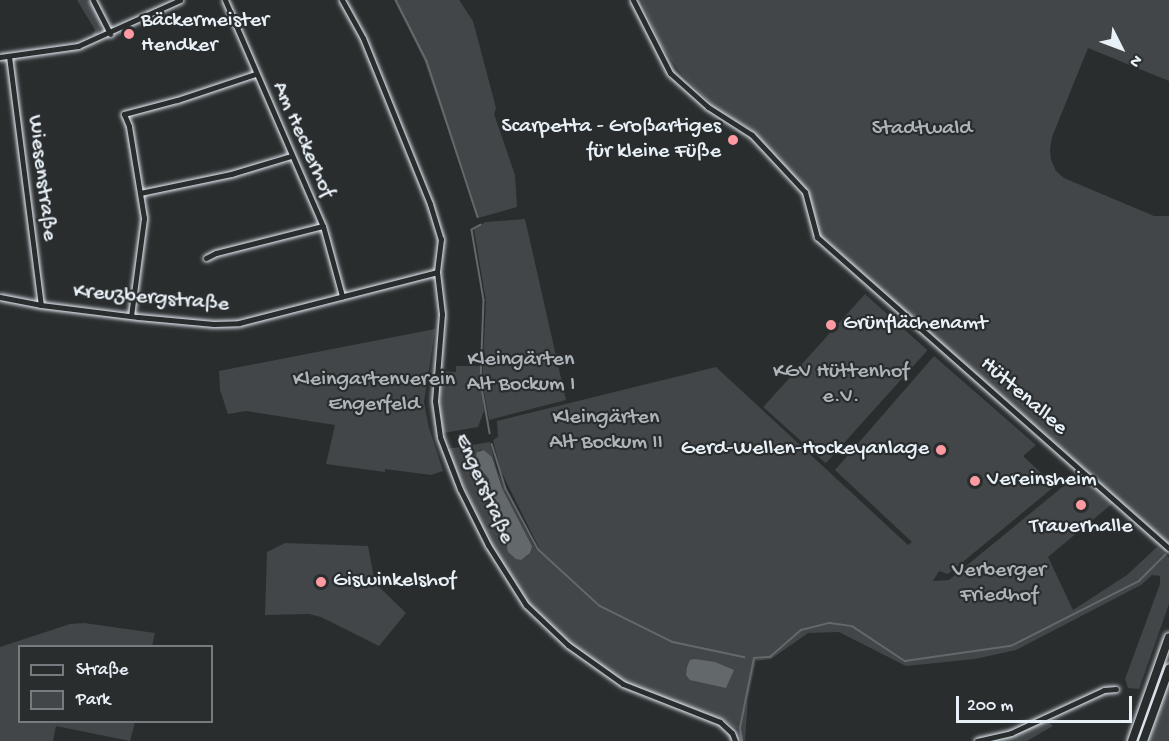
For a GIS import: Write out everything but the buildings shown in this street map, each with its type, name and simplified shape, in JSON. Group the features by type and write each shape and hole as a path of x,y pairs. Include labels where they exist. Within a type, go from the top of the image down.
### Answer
{"main road":[{"path":"1132,741 1169,637"},
{"path":"1143,741 1169,669"}],"street":[{"path":"93,0 110,34"},
{"path":"0,57 78,46 110,34 180,0"},
{"name":"Am Heckerhof","path":"225,0 255,74 323,226 342,296"},
{"name":"Engerstraße","path":"342,0 363,38 430,204 441,239 437,272 442,315 435,401 441,437 473,517 510,583 548,628 600,669 633,689 720,722 732,733 735,741"},
{"name":"Hüttenallee","path":"633,0 670,73 708,107 752,135 805,192 817,237 1169,548"},
{"name":"Wiesenstraße","path":"9,56 41,305"},
{"path":"131,316 143,225 129,126 124,114 177,100 255,74"},
{"path":"140,193 231,174 291,156"},
{"path":"206,258 216,253 323,226"},
{"name":"Kreuzbergstraße","path":"0,297 41,305 131,316 214,324 239,323 437,272"},
{"path":"977,741 1032,725 1104,690 1116,689"}],"green space":[{"path":"77,0 91,0 103,23 97,35 92,35 95,30"},
{"path":"394,0 459,0 473,21 496,108 494,114 515,175 517,207 478,218 424,60"},
{"name":"Stadtwald","path":"641,0 1169,0 1169,81 1088,48 1052,137 1050,149 1051,160 1056,171 1064,178 1154,216 1169,216 1169,544 816,232 808,192 752,130 715,108 679,71 661,45"},
{"name":"Kleingärten Alt Bockum I","path":"525,219 566,400 489,420 482,381 486,301 474,230 485,222"},
{"name":"KGV Hüttenhof e.V.","path":"865,294 927,350 826,463 763,407"},
{"name":"Kleingartenverein Engerfeld","path":"435,329 424,402 429,428 443,471 431,475 385,469 385,472 326,464 335,425 246,411 228,414 220,390 219,371"},
{"path":"934,356 1036,445 1023,456 1055,486 948,574 939,571 933,581 949,580 1077,475 1082,475 1113,503 1048,557 1073,610 1127,575 1157,547 1169,558 1169,604 1139,689 1128,688 1125,679 1160,584 1160,576 1152,575 1141,585 1016,650 975,659 906,666 839,632 808,633 771,659 756,661 748,699 745,741 740,741 738,729 722,719 636,688 600,667 567,642 528,605 510,579 510,575 487,537 447,449 490,442 496,467 506,492 537,551 539,548 500,469 493,440 498,437 497,421 716,367 908,545 912,542 835,470","holes":["479,450 484,450 492,457 502,488 532,546 526,557 504,538 501,515 489,504 489,479 475,463"]},
{"path":"456,366 480,366 484,411 478,427 443,433 438,400 440,371 456,372"},
{"path":"285,543 368,546 375,583 406,613 379,646 321,617 309,614 265,615 267,552"},
{"path":"84,623 155,633 152,645 18,645 18,723 135,723 130,741 56,726 53,741 0,741 0,647 70,624"},
{"path":"1169,682 1169,741 1148,741"},
{"path":"1047,721 1053,726 1027,741 991,741"}],"shaded area":[{"path":"484,450 492,457 502,488 532,546 530,553 521,560 508,552 501,515 489,504 489,479 475,463 477,452"},
{"path":"690,660 715,662 734,670 726,688 690,680 686,675 687,667"}],"waterway":[{"path":"396,0 427,61 478,217"},
{"path":"481,225 472,230 484,300 481,382 490,433"},
{"path":"492,444 506,489 538,549 600,606 673,642 744,657"},
{"path":"742,741 740,728 754,658 770,657 801,630 830,623 852,626 905,661 1011,646 1139,581 1165,555"}],"place":[{"name":"Bäckermeister Hendker","path":"129,34"},
{"name":"Scarpetta - Großartiges für kleine Füße","path":"733,140"},
{"name":"Grünflächenamt","path":"831,325"},
{"name":"Gerd-Wellen-Hockeyanlage","path":"941,450"},
{"name":"Vereinsheim","path":"975,481"},
{"name":"Trauerhalle","path":"1081,505"},
{"name":"Giswinkelshof","path":"321,582"}],"park label":[{"name":"Kleingärten Alt Bockum II","path":"606,431"},
{"name":"Verberger Friedhof","path":"999,584"}]}
